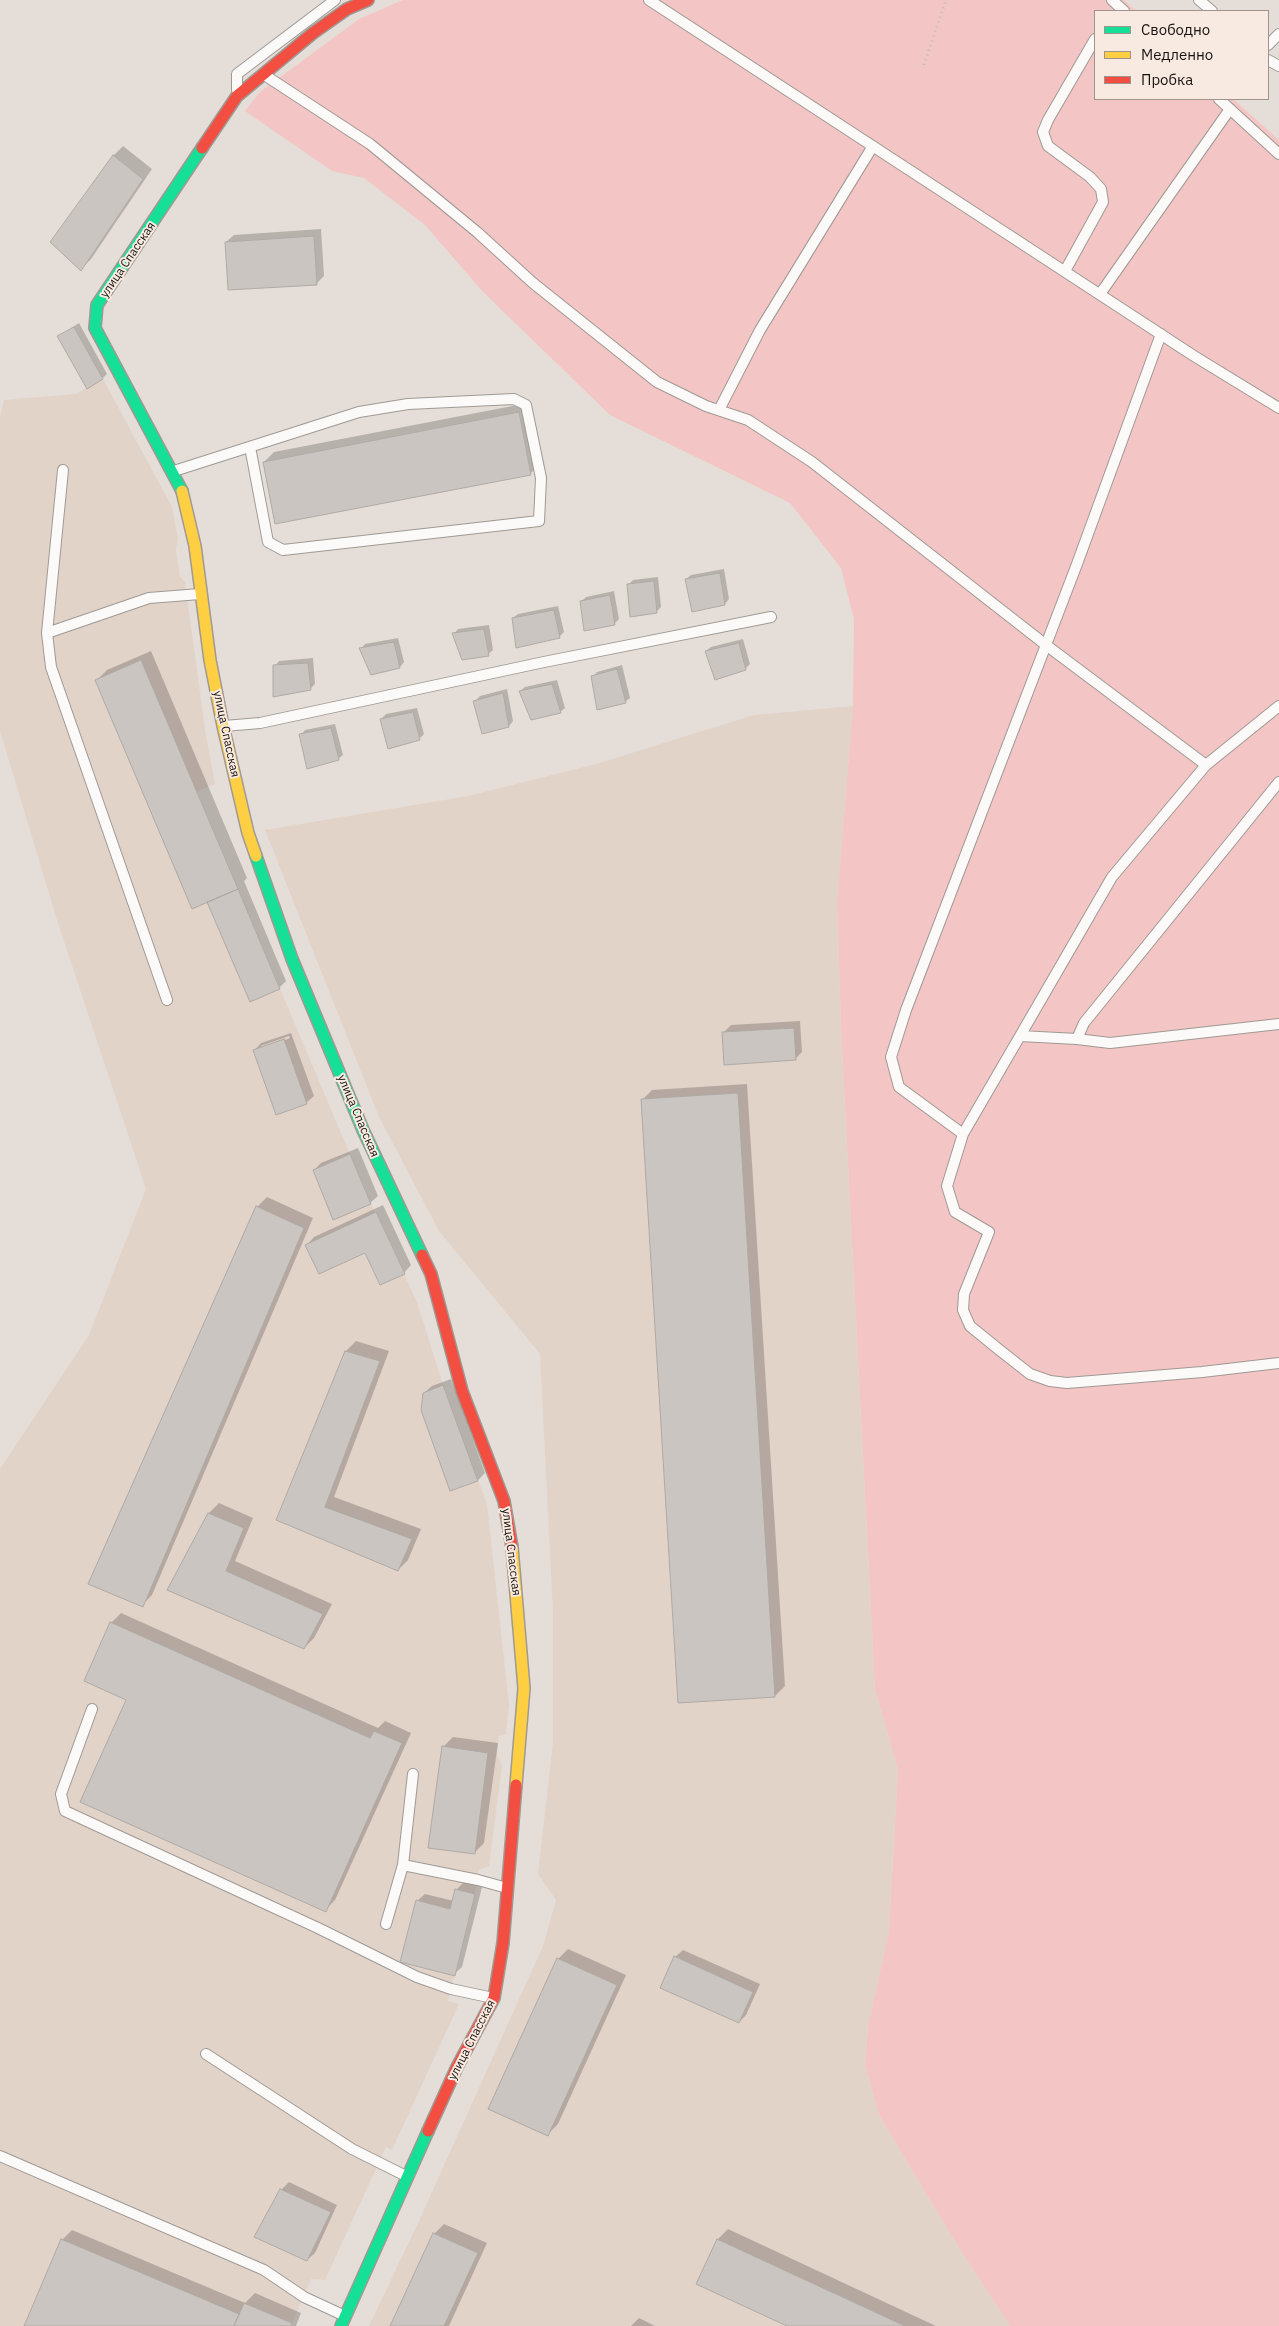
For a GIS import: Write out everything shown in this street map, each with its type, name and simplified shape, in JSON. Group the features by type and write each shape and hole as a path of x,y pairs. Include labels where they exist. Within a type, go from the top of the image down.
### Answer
{"street":[{"name":"улица Спасская","path":"343,2321 457,2067 494,1998 503,1943 524,1688 514,1560 504,1501 462,1391 431,1274 363,1130 292,959 248,833 210,660 193,537 181,488 94,328 97,305 237,96 313,33 347,9 368,0"}],"lane":[{"path":"237,96 237,74 336,0"},
{"path":"649,0 1161,334 1279,408"},
{"path":"1199,0 1211,10"},
{"path":"1269,44 1279,34"},
{"path":"1065,271 1103,202 1101,189 1090,178 1048,146 1043,132 1094,41"},
{"path":"263,74 370,144 477,232 533,283 657,382 719,410 748,420 812,462 1046,645 1206,765"},
{"path":"1220,100 1279,154"},
{"path":"1100,294 1230,108"},
{"path":"719,410 760,330 873,146"},
{"path":"963,1134 899,1087 891,1057 912,992 1046,645 1161,334"},
{"path":"171,472 359,412 408,404 514,399 526,405 541,478 539,521 283,550 268,542 250,447"},
{"path":"63,470 47,633 51,667 167,1000"},
{"path":"47,633 149,598 186,593 202,594"},
{"path":"223,726 260,723 544,662 771,617"},
{"path":"1279,706 1206,765 1112,876 963,1134 947,1186 955,1212 988,1232 964,1294 963,1310 970,1326 1030,1374 1050,1381 1067,1383 1202,1372 1279,1363"},
{"path":"1077,1039 1084,1023 1279,782"},
{"path":"1020,1036 1110,1043 1279,1024"},
{"path":"92,1709 61,1794 65,1811 309,1924 417,1977 451,1989 494,1998"},
{"path":"386,1924 402,1865 413,1774"},
{"path":"402,1865 508,1888"},
{"path":"206,2054 352,2149 407,2176"},
{"path":"0,2156 264,2270 343,2321"}],"path":[{"path":"924,65 946,0"}],"shaded area":[{"path":"403,0 1124,0 1135,10 1094,10 1094,100 1234,100 1279,140 1279,2326 1010,2326 951,2235 879,2115 865,2065 868,2027 889,1931 898,1770 875,1689 841,1027 837,902 853,706 854,619 841,568 790,503 610,415 483,292 425,225 364,178 332,171 245,111 260,92 359,19"},
{"path":"103,379 172,507 178,539 176,549 180,577 185,582 206,736 215,784 197,792 371,1204 417,1302 443,1385 487,1504 509,1705 506,1734 499,1736 497,1754 502,1766 489,1866 479,1870 475,1894 448,2001 459,2004 392,2150 386,2147 325,2280 311,2279 291,2326 0,2326 0,1469 89,1335 146,1189 57,920 0,731 0,418 4,400 75,394"},
{"path":"853,706 837,902 841,1027 875,1689 898,1770 889,1931 868,2027 865,2065 879,2115 951,2235 1010,2326 369,2326 418,2223 543,1946 556,1900 538,1874 553,1742 553,1612 540,1354 439,1231 379,1117 265,830 468,796 596,764 754,715"}],"building":[{"path":"113,155 143,179 81,271 50,242"},
{"path":"314,236 317,285 228,290 225,242"},
{"path":"74,327 103,379 87,389 57,336"},
{"path":"519,412 531,475 275,524 263,462"},
{"path":"720,573 725,605 692,612 685,579"},
{"path":"654,581 657,613 630,617 627,584"},
{"path":"610,595 615,625 584,631 580,601"},
{"path":"554,610 560,638 516,648 512,618"},
{"path":"484,629 489,656 462,660 452,633"},
{"path":"394,642 400,668 371,675 359,648"},
{"path":"739,643 746,670 715,680 705,651"},
{"path":"141,660 238,889 192,909 95,680"},
{"path":"308,663 311,690 273,697 273,665"},
{"path":"617,669 626,703 597,710 591,676"},
{"path":"552,684 561,713 531,720 519,691"},
{"path":"503,693 509,727 482,734 473,701"},
{"path":"413,712 420,740 388,749 380,719"},
{"path":"331,728 339,760 307,769 299,734"},
{"path":"238,889 280,989 250,1002 207,902"},
{"path":"794,1028 796,1060 724,1065 722,1032"},
{"path":"284,1039 307,1104 276,1115 253,1050"},
{"path":"738,1093 775,1697 678,1703 641,1099"},
{"path":"350,1154 371,1204 333,1220 313,1170"},
{"path":"256,1206 304,1228 143,1607 88,1584"},
{"path":"376,1212 405,1274 380,1285 365,1253 319,1274 305,1245"},
{"path":"345,1351 380,1361 325,1507 412,1539 398,1571 276,1520"},
{"path":"443,1385 478,1481 450,1491 421,1410 423,1393"},
{"path":"208,1513 244,1528 226,1571 323,1614 304,1649 167,1590"},
{"path":"110,1622 370,1738 374,1731 402,1743 326,1912 80,1802 126,1700 84,1681"},
{"path":"442,1746 488,1753 475,1854 428,1848"},
{"path":"455,1889 475,1894 455,1976 400,1962 416,1900 450,1909"},
{"path":"674,1956 753,1992 739,2023 660,1988"},
{"path":"557,1958 617,1985 548,2136 488,2109"},
{"path":"280,2189 331,2212 307,2261 254,2237"},
{"path":"433,2233 478,2253 444,2326 390,2326"},
{"path":"61,2239 239,2314 234,2326 24,2326"},
{"path":"717,2239 905,2326 787,2326 696,2284"},
{"path":"244,2303 292,2323 291,2326 234,2326"}],"traffic: fast":[{"path":"182,491 95,328 97,305 202,148"},
{"path":"256,856 292,959 363,1130 422,1255"},
{"path":"341,2326 428,2131"}],"traffic: slow":[{"path":"182,491 195,546 210,660 223,726 248,833 256,856"},
{"path":"512,1547 524,1688 516,1785"}],"traffic: jam":[{"path":"202,148 237,96 313,33 347,9 368,0"},
{"path":"422,1255 431,1274 462,1391 504,1501 512,1547"},
{"path":"428,2131 457,2067 494,1998 503,1943 516,1785"}]}
